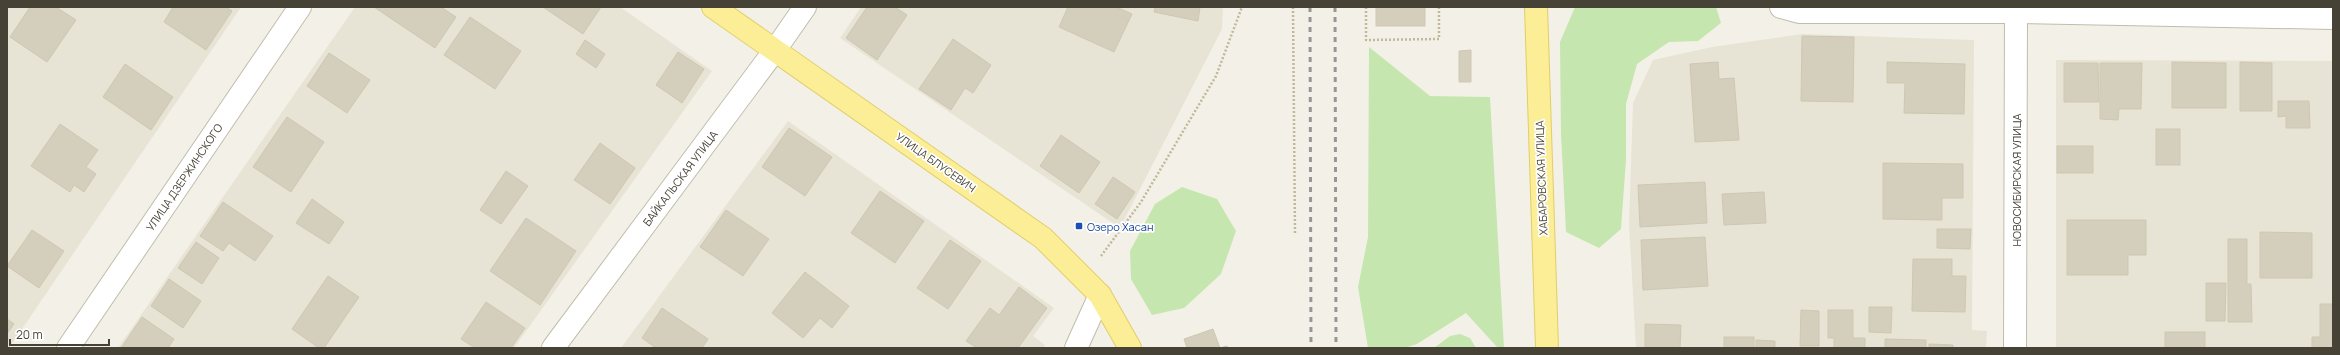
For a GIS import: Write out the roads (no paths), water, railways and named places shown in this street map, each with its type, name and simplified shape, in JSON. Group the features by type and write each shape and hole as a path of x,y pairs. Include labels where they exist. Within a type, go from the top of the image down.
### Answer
{"main road":[{"name":"УЛИЦА БЛУСЕВИЧ","path":"713,7 1043,238 1100,295 1130,348"},
{"name":"ХАБАРОВСКАЯ УЛИЦА","path":"1536,7 1546,348"}],"street":[{"name":"УЛИЦА ДЗЕРЖИНСКОГО","path":"68,348 300,7"},
{"name":"БАЙКАЛЬСКАЯ УЛИЦА","path":"553,348 775,50 805,7"},
{"path":"1781,7 1799,12 2016,12 2333,18"},
{"name":"НОВОСИБИРСКАЯ УЛИЦА","path":"2015,348 2016,12"},
{"path":"1076,348 1100,295"}],"railway":[{"path":"1310,7 1311,348"},
{"path":"1335,7 1336,348"}],"place":[{"name":"Озеро Хасан","path":"1079,226"}]}
